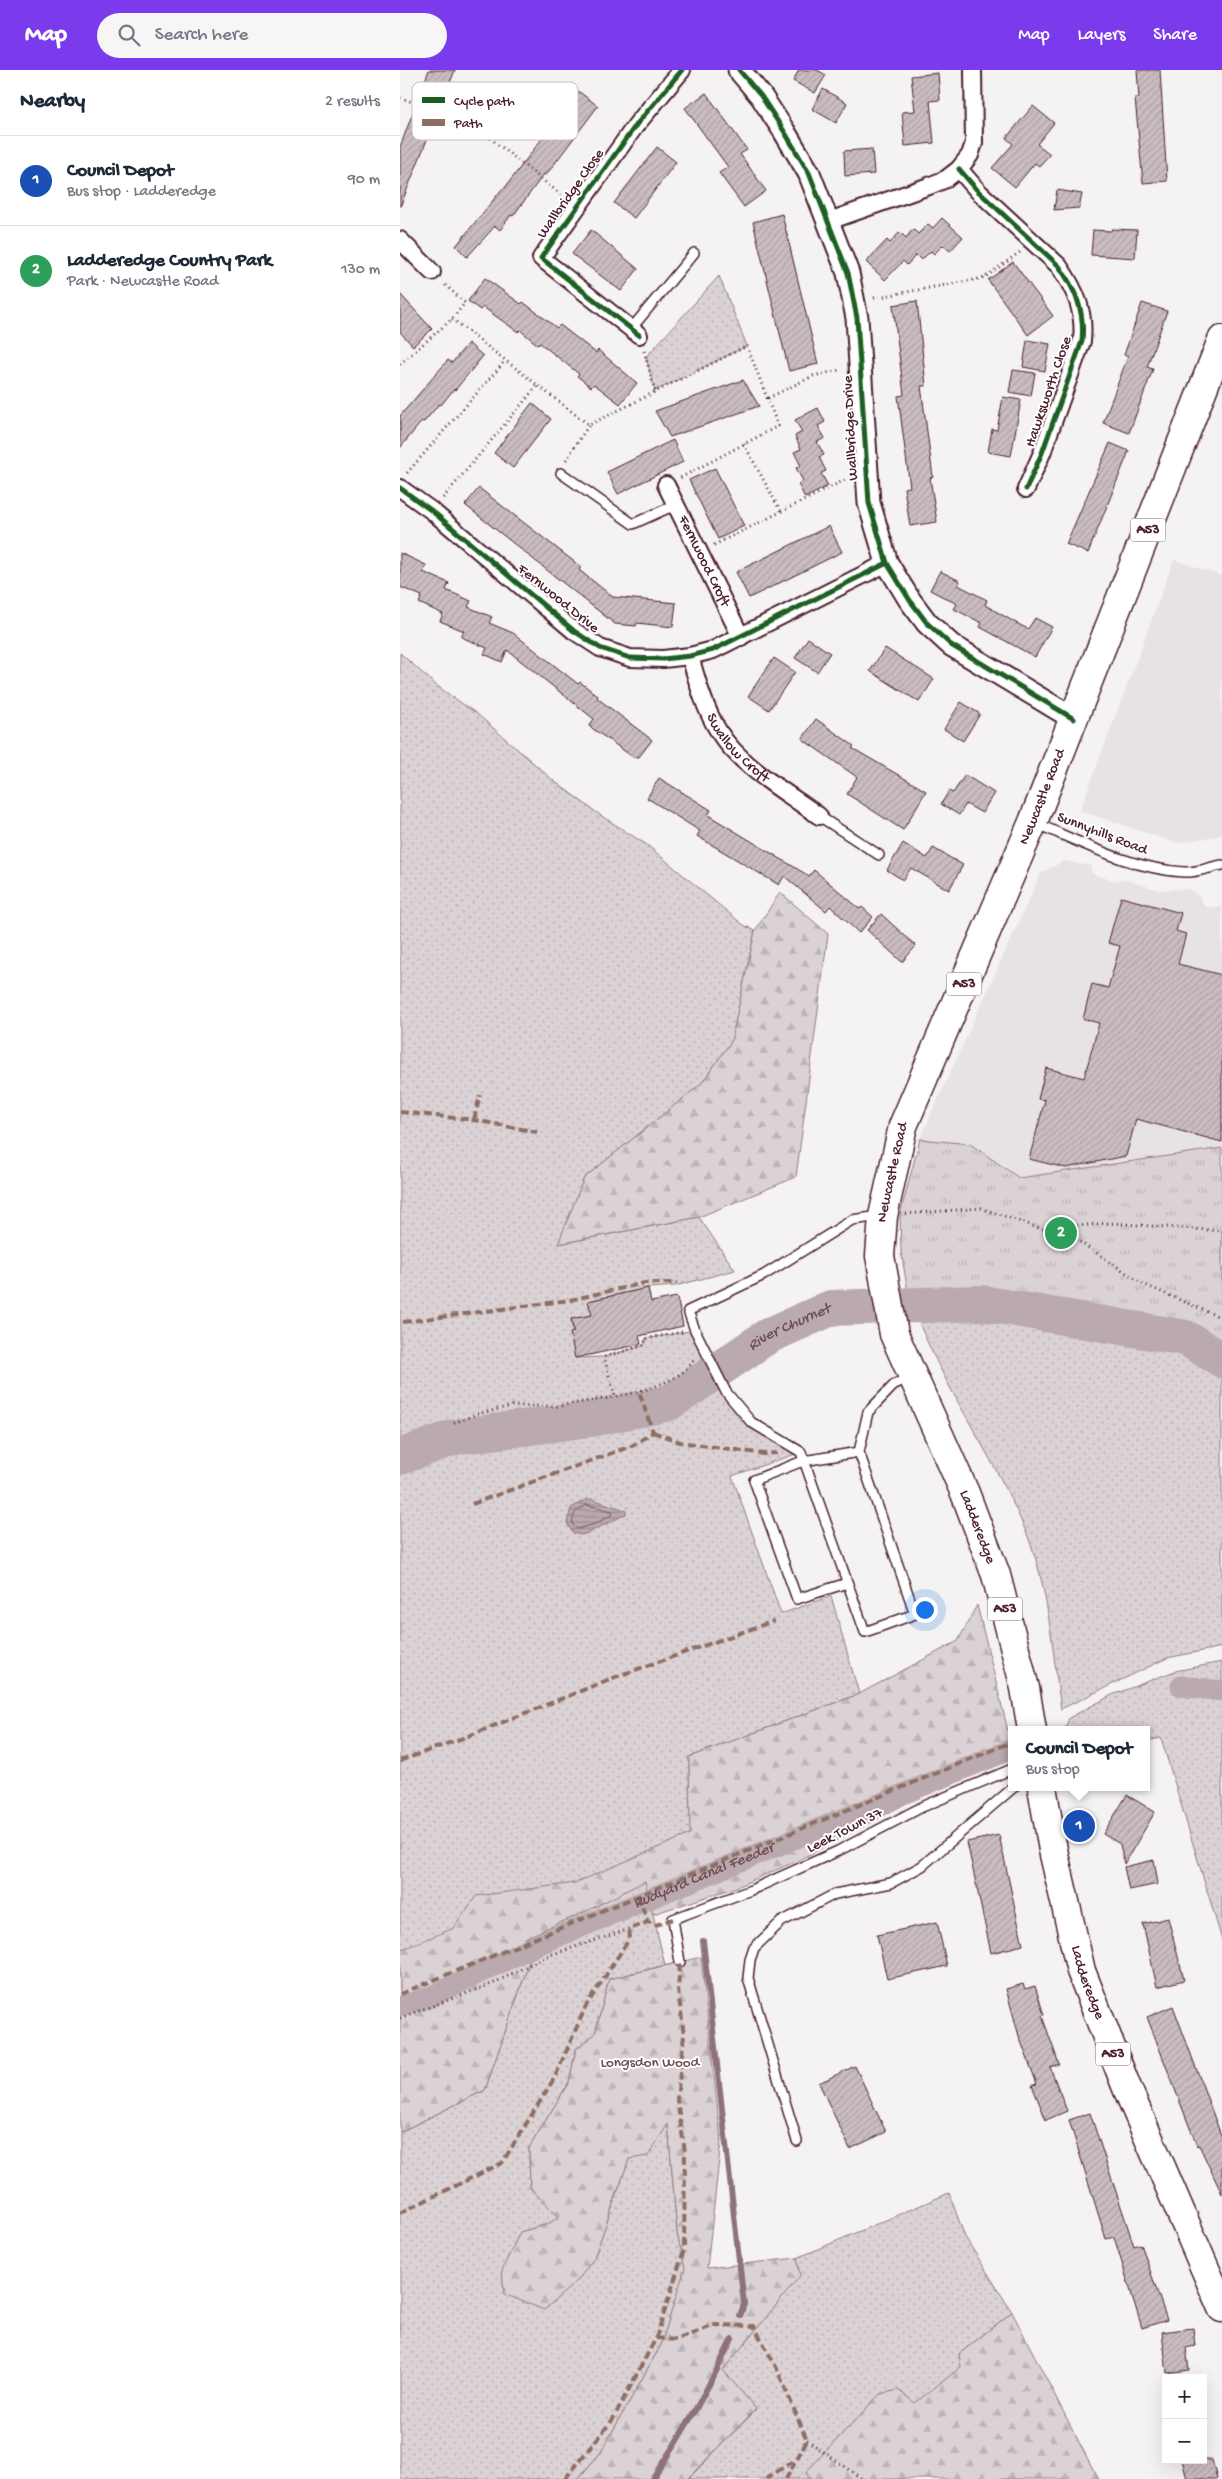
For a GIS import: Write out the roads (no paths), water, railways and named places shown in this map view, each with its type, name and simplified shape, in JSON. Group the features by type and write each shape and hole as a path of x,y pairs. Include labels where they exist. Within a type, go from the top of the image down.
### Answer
{"highway":[{"name":"Newcastle Road","path":"894,1334 880,1256 883,1216 902,1126 1033,822 1222,340"},
{"name":"Ladderedge","path":"894,1334 965,1492 996,1575 1025,1688 1031,1726"},
{"name":"Ladderedge","path":"1043,1791 1053,1850 1081,1971 1127,2088 1222,2308"}],"street":[{"name":"Wallbridge Close","path":"635,332 541,258 636,124 682,70"},
{"name":"Wallbridge Drive","path":"739,70 761,96 809,173 848,273 854,301 860,366 869,503 887,564 927,623 951,646 1074,719"},
{"path":"829,221 929,186 946,179 959,169 970,155 974,143 973,70"},
{"name":"Hawksworth Close","path":"959,169 978,191 1059,266 1082,309 1082,341 1070,377 1026,489"},
{"path":"400,240 432,272"},
{"name":"Fernwood Drive","path":"403,481 432,511 574,631 600,648 630,658 663,659 690,656 713,650 887,564"},
{"name":"Fernwood Croft","path":"666,485 741,637"},
{"name":"Swallow Croft","path":"690,656 711,715 718,731 729,746 741,758 819,816"}],"lane":[{"path":"635,332 694,253"},
{"path":"561,472 632,524 675,505"},
{"path":"819,816 879,855"},
{"name":"Sunnyhills Road","path":"1033,822 1122,859 1150,867 1186,872 1222,865"},
{"path":"883,1216 852,1220 764,1275 688,1311 691,1330 712,1363 726,1392 751,1422 802,1456 865,1632 915,1614 859,1452 868,1412 895,1384 912,1376"},
{"path":"847,1583 797,1600 754,1480 802,1456 859,1452"},
{"name":"Leek Town 37","path":"680,1962 673,1919 751,1890 838,1851 922,1807 1008,1772"},
{"path":"797,2141 748,1978 750,1960 754,1948 781,1922 804,1909 835,1894 892,1883 922,1866 1009,1791"}],"water":[{"path":"592,1499 622,1509 626,1511 626,1514 588,1533 581,1535 573,1533 567,1523 571,1508 585,1500"}],"waterway":[{"name":"River Churnet","path":"400,1457 455,1437 590,1419 669,1403 768,1336 831,1308 981,1303 1186,1338 1222,1360"},
{"name":"Rudyard Canal Feeder","path":"1181,1686 1222,1691"},
{"name":"Rudyard Canal Feeder","path":"400,2006 428,1998 537,1945 1008,1751"},
{"path":"703,1941 744,2304 740,2316"},
{"path":"652,2479 695,2410 732,2339"}],"place":[{"name":"Ladderedge Country Park","path":"1061,1233"},
{"name":"Council Depot","path":"1079,1826"}],"park label":[{"name":"Longsdon Wood","path":"650,2063"}]}
